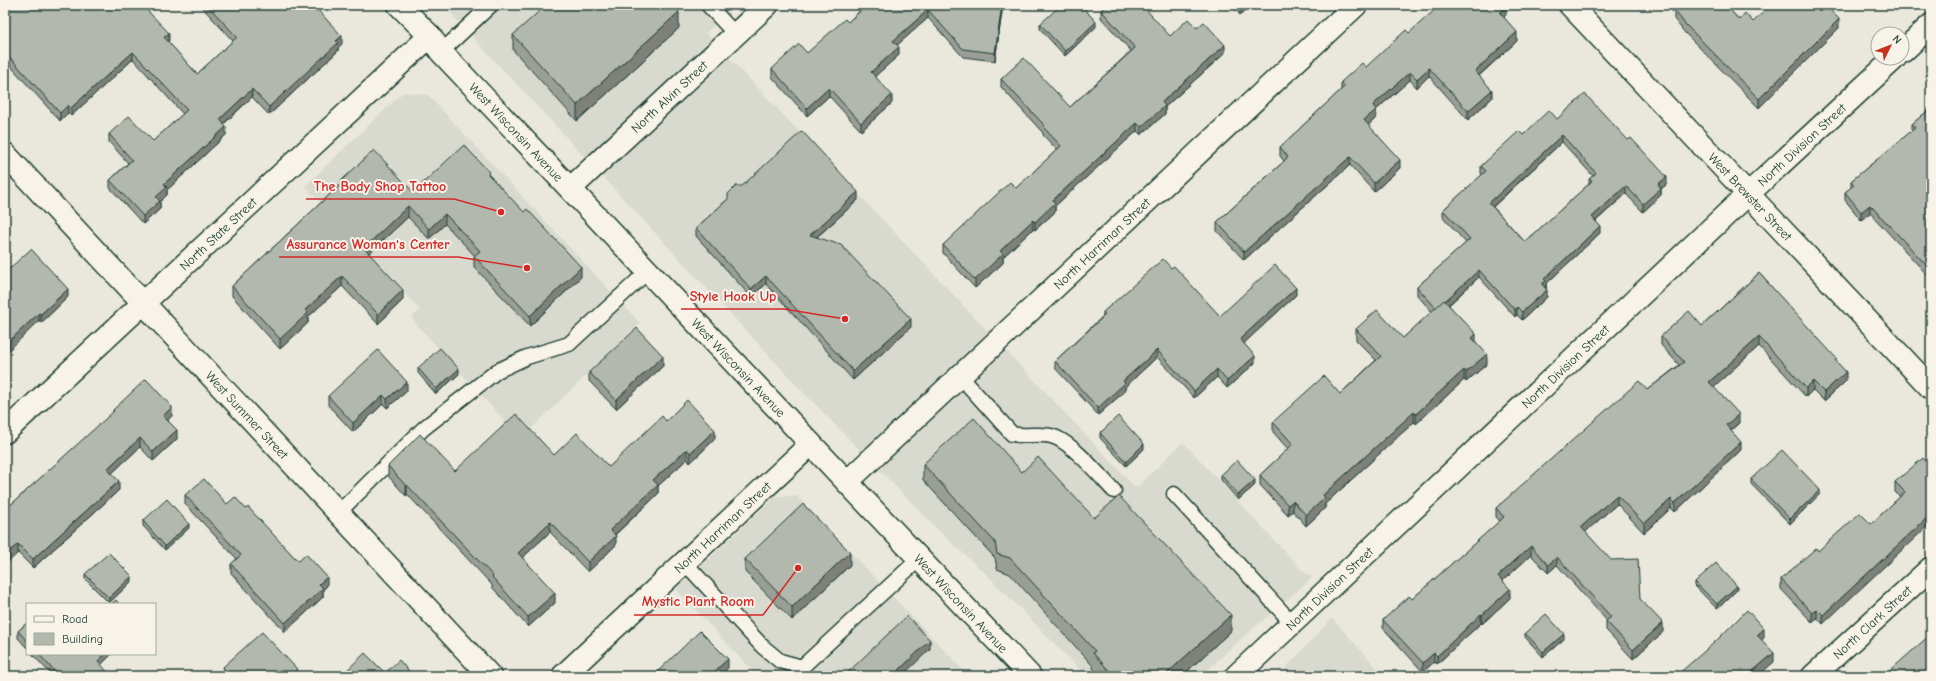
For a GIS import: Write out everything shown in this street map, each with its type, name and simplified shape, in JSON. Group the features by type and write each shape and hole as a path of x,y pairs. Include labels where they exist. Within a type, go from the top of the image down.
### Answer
{"street":[{"name":"West Wisconsin Avenue","path":"399,5 1030,676"},
{"name":"North Alvin Street","path":"571,188 767,5"},
{"name":"North Harriman Street","path":"846,482 1356,5"},
{"name":"West Brewster Street","path":"1570,5 1931,388"},
{"path":"1910,45 1931,25"},
{"name":"North State Street","path":"5,432 144,302 436,44"},
{"name":"North Division Street","path":"1245,673 1292,623 1748,194 1886,66"},
{"name":"West Summer Street","path":"5,154 490,676"},
{"name":"North Harriman Street","path":"564,676 811,444"},
{"name":"North Clark Street","path":"1813,676 1931,568"}],"lane":[{"path":"436,44 491,5"},
{"path":"708,5 736,35"},
{"path":"338,513 424,428 497,370 527,357 569,344 648,271"},
{"path":"960,376 1012,434 1024,436 1040,434 1053,436 1067,443 1114,491"},
{"path":"1174,494 1292,623"},
{"path":"685,562 763,647 780,661 802,667 920,558"}],"shaded area":[{"path":"443,5 735,5 706,33 1136,488 1183,442 1302,570 1312,578 1201,676 1086,676 987,575 940,532 804,393"},
{"path":"403,92 428,95 640,323 528,432 508,425 411,318 420,310 305,186"},
{"path":"776,496 797,496 969,676 757,676 676,589"},
{"path":"1332,618 1384,676 1278,676"}],"building":[{"path":"5,5 142,5 169,33 164,37 197,74 237,37 207,5 291,5 295,9 301,5 313,5 342,36 336,41 338,43 269,107 252,89 220,119 226,127 164,184 167,187 156,197 160,201 143,216 110,180 132,160 109,134 129,116 153,141 187,110 133,52 71,108 68,105 60,113 5,52"},
{"path":"546,5 673,5 679,12 577,105 513,35"},
{"path":"867,5 1002,5 995,53 963,49 928,10 893,41 899,47 871,72 892,95 861,123 829,88 807,108 772,69 799,44 807,53 845,19 848,22"},
{"path":"1061,5 1081,5 1096,22 1065,51 1040,24"},
{"path":"1106,5 1142,5 1170,36 1188,19 1197,28 1204,22 1225,45 1162,102 1165,106 1141,127 1137,123 1053,200 1055,203 1035,222 1033,220 1000,251 1003,254 975,280 943,245 1010,182 1016,188 1061,146 1043,127 1045,126 1001,79 1024,58 1070,107 1135,48 1101,10"},
{"path":"1440,5 1504,5 1506,7 1500,13 1517,32 1475,71 1492,90 1468,111 1429,68 1417,79 1410,72 1373,105 1376,110 1364,120 1400,160 1374,183 1350,157 1244,252 1217,222 1288,157 1280,147 1345,86 1341,82 1362,63 1366,67 1406,30 1409,33"},
{"path":"1675,5 1726,5 1739,20 1745,13 1753,22 1771,5 1825,5 1839,19 1759,99 1685,24 1674,10 1677,7"},
{"path":"1585,94 1628,140 1631,138 1667,177 1658,184 1661,188 1643,204 1626,186 1592,217 1600,226 1544,279 1546,281 1542,284 1547,290 1522,312 1517,307 1515,310 1479,270 1436,308 1417,287 1470,239 1443,210 1486,171 1481,166 1519,131 1523,135 1549,110 1557,119","holes":["1562,135 1596,173 1589,179 1592,181 1525,242 1489,203"]},
{"path":"1931,108 1931,270 1870,205 1861,212 1845,192 1854,185 1851,181 1915,128 1912,124"},
{"path":"802,131 858,192 810,235 841,245 911,319 853,371 766,276 751,289 696,228 728,199 728,194 736,186 742,186"},
{"path":"464,145 489,172 488,174 524,212 527,209 581,267 530,316 474,256 480,251 445,214 429,229 408,206 364,248 403,290 378,314 342,276 305,310 308,313 280,339 232,286 342,183 341,181 374,150 413,192"},
{"path":"31,249 68,289 41,314 39,313 5,345 5,265 9,269"},
{"path":"1163,259 1171,268 1174,266 1220,316 1275,265 1296,288 1240,339 1255,356 1227,381 1217,369 1194,391 1157,350 1123,381 1125,383 1098,408 1055,361 1105,315 1103,312"},
{"path":"1759,273 1837,359 1835,360 1846,372 1824,392 1813,381 1806,388 1759,337 1709,382 1739,414 1726,425 1741,442 1675,503 1671,499 1644,524 1617,495 1581,527 1611,560 1638,559 1640,599 1663,623 1633,650 1606,621 1611,617 1557,557 1548,565 1531,546 1498,576 1510,589 1437,656 1434,653 1423,663 1383,620 1409,596 1412,599 1504,517 1496,508 1639,381 1647,390 1684,362 1661,336 1689,311 1702,326"},
{"path":"1444,300 1476,334 1472,338 1487,354 1466,372 1464,370 1416,414 1414,412 1323,495 1325,498 1306,515 1293,501 1288,505 1260,475 1293,444 1273,422 1324,376 1340,394 1381,356 1356,329 1377,310 1403,338"},
{"path":"637,328 663,356 616,400 589,372"},
{"path":"440,348 459,369 436,389 418,368"},
{"path":"378,350 407,382 387,399 383,395 353,423 328,396"},
{"path":"146,379 172,407 163,416 177,430 153,452 140,438 107,469 119,481 33,559 18,544 5,555 5,510 114,411 113,410"},
{"path":"687,400 715,430 690,453 687,449 653,480 658,485 610,530 616,536 588,562 550,522 518,553 555,593 528,617 492,577 493,576 388,466 420,434 455,471 516,414 554,455 577,433 609,467 662,416 666,421"},
{"path":"1118,416 1144,444 1126,462 1100,433"},
{"path":"974,418 1022,472 1038,457 1094,518 1119,496 1231,615 1164,676 1114,676 1093,653 1095,651 1010,558 997,554 995,542 923,464"},
{"path":"1782,450 1820,490 1790,519 1751,479"},
{"path":"1923,458 1931,467 1931,514 1823,615 1817,609 1812,613 1781,579 1816,548 1818,551 1860,513 1871,524 1905,492 1895,482"},
{"path":"1237,460 1255,480 1238,495 1221,475"},
{"path":"204,479 227,504 235,497 246,509 248,507 295,558 299,561 306,554 327,577 319,584 323,588 285,623 231,564 241,555 185,495"},
{"path":"167,499 189,524 165,546 143,521"},
{"path":"803,504 850,552 792,607 745,559"},
{"path":"109,553 132,576 109,598 85,574"},
{"path":"1716,563 1737,586 1717,604 1695,582"},
{"path":"1747,610 1764,629 1757,635 1774,653 1747,676 1676,676 1715,642"},
{"path":"1546,614 1564,634 1543,652 1525,633"},
{"path":"907,616 930,640 893,676 844,676"},
{"path":"26,624 26,640 18,631"},
{"path":"700,631 728,659 717,669 723,676 653,676"},
{"path":"262,632 297,669 290,676 231,676 223,667"},
{"path":"1931,634 1931,676 1884,676"},
{"path":"365,653 385,673 399,660 413,676 341,676"},
{"path":"40,655 104,655 98,661 111,676 49,676 54,671"}],"place":[{"name":"The Body Shop Tattoo","path":"501,212"},
{"name":"Assurance Woman's Center","path":"527,268"},
{"name":"Style Hook Up","path":"845,319"},
{"name":"Mystic Plant Room","path":"798,568"}]}
